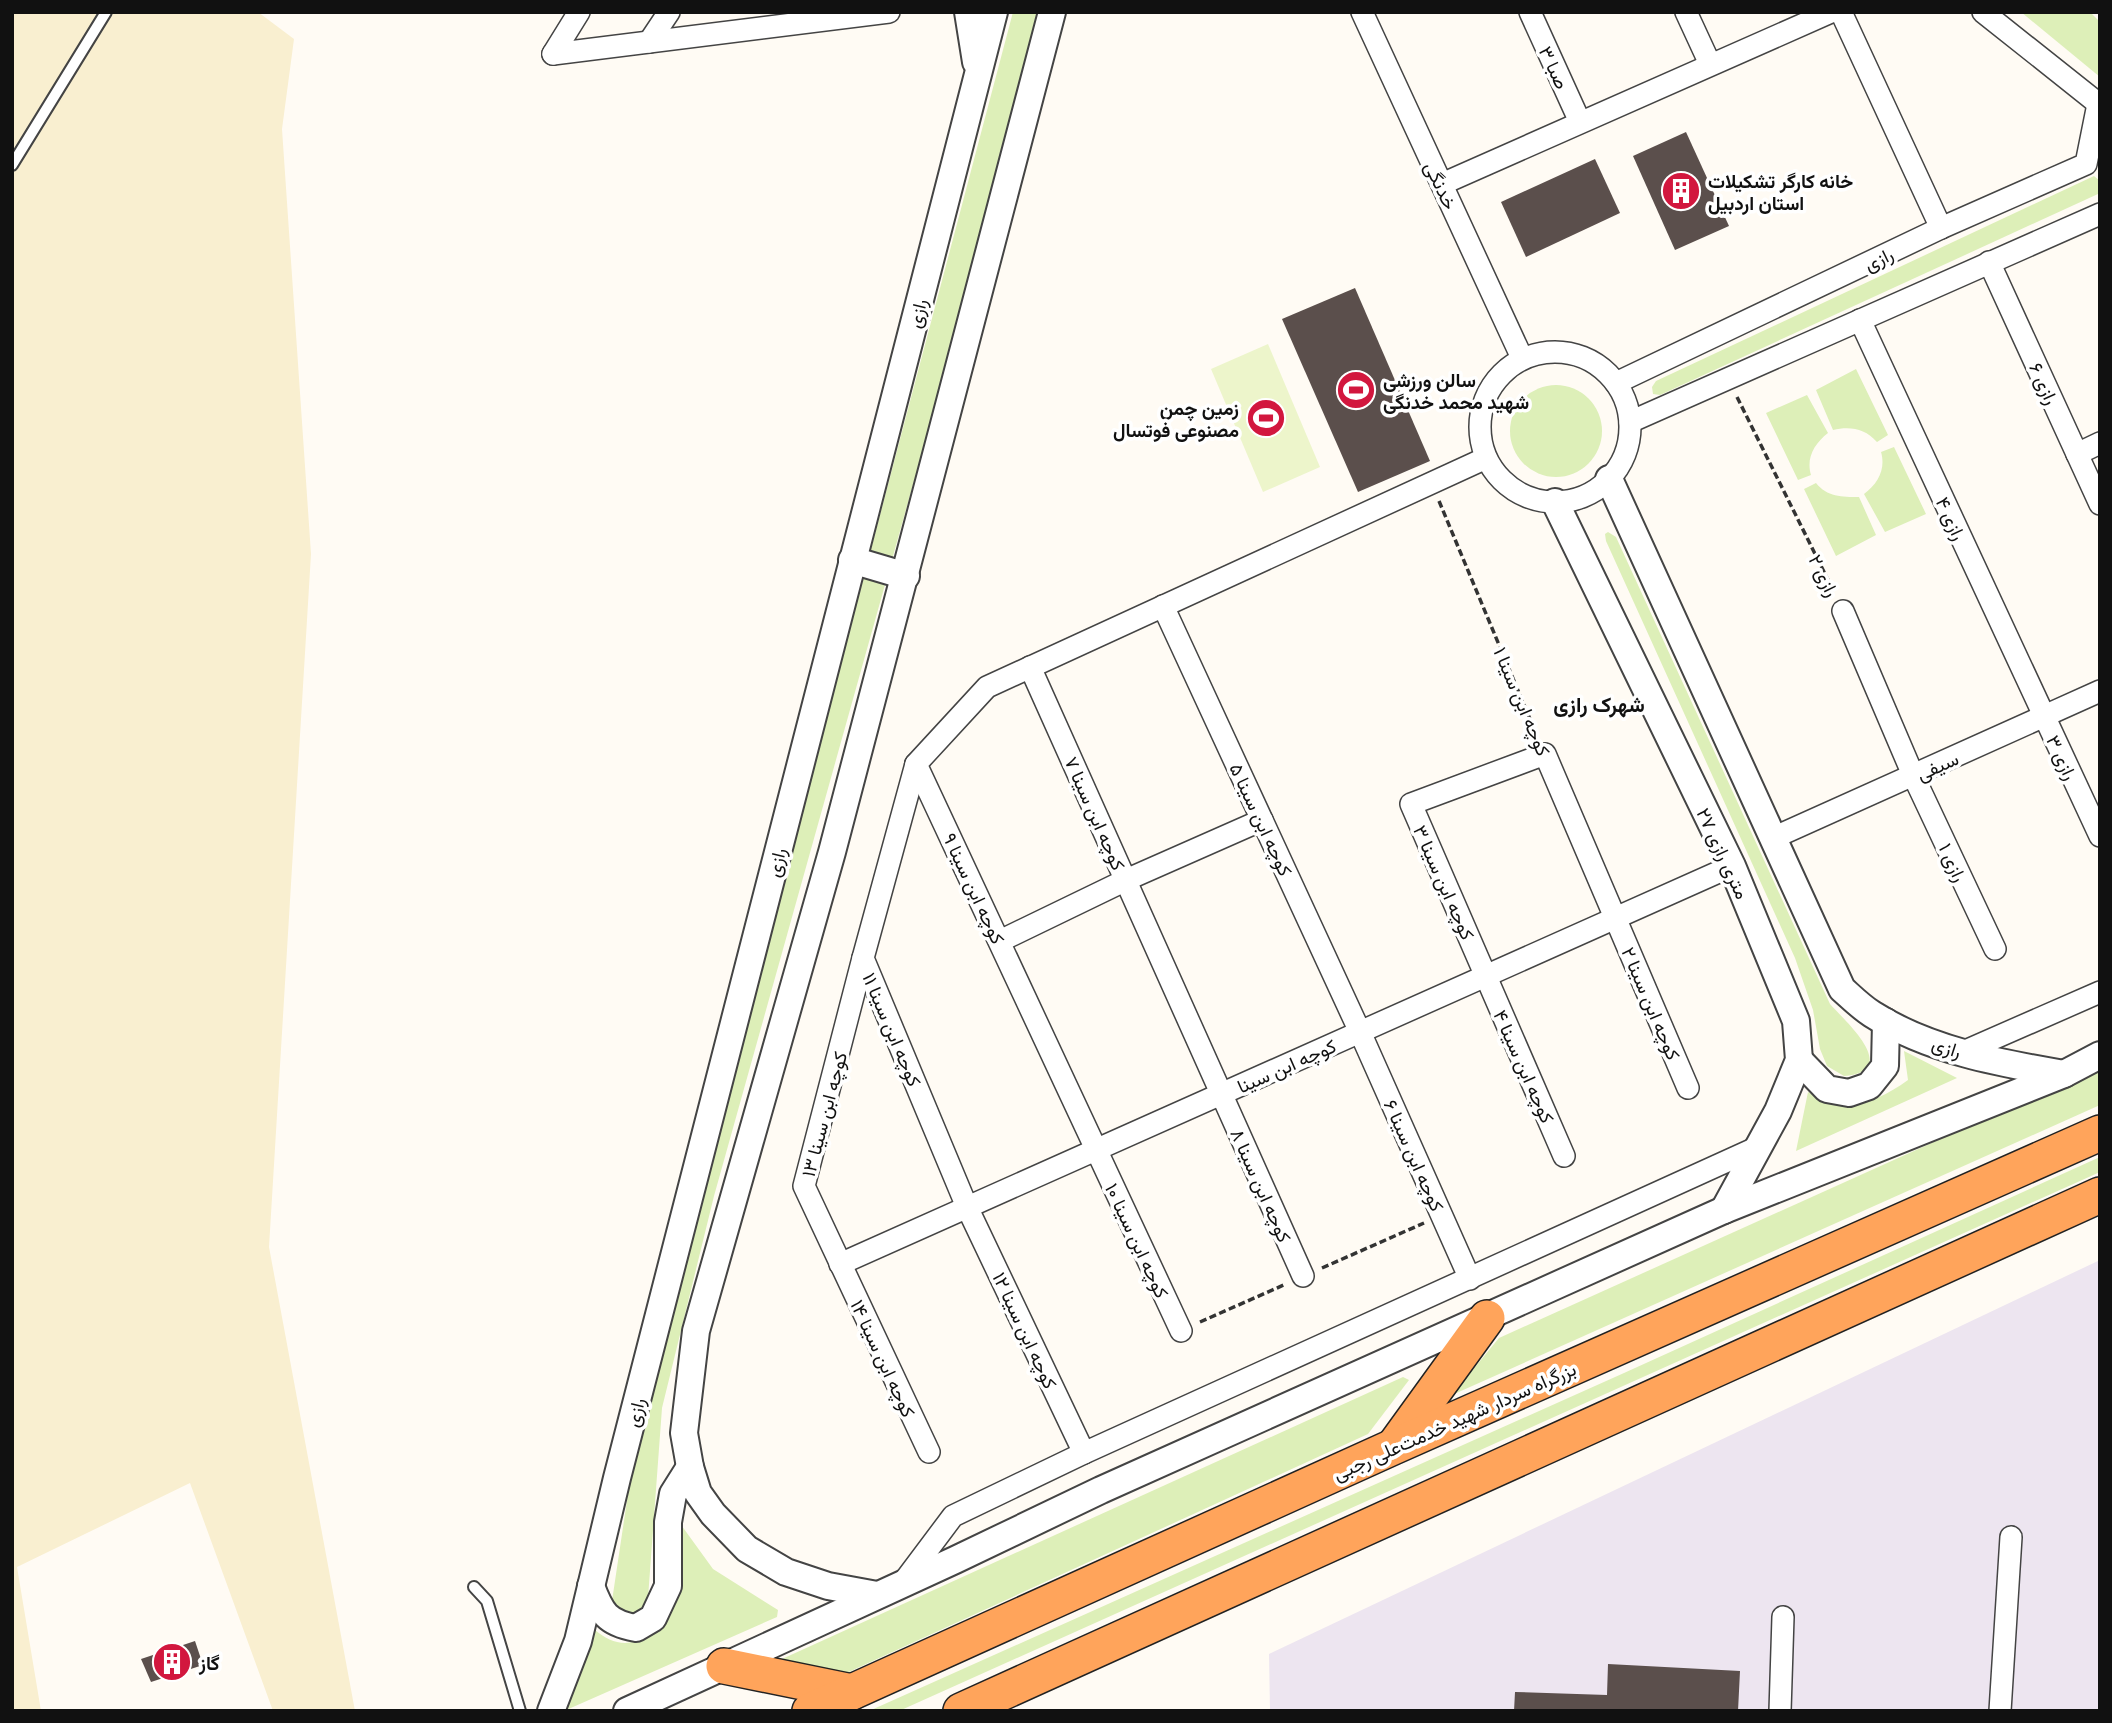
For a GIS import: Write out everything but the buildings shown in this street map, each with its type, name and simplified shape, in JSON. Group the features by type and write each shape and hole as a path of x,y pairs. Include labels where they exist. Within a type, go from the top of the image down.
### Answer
{"highway":[{"name":"بزرگراه سردار شهید خدمت‌علی رجبی","path":"810,1711 1393,1447 2100,1133"},
{"path":"961,1711 2100,1195"},
{"path":"1393,1447 1488,1318"},
{"path":"724,1666 852,1692"}],"street":[{"path":"579,12 553,54 826,16 889,12"},
{"path":"649,42 669,12"},
{"path":"968,12 977,74"},
{"name":"رازی","path":"551,1711 578,1641 994,12"},
{"path":"877,1595 828,1586 786,1572 747,1549 713,1514 698,1493 684,1433 696,1331 832,852 1052,12"},
{"name":"خدنگی","path":"1362,12 1522,358"},
{"name":"صبا ۳","path":"1530,12 1580,122"},
{"path":"1686,12 1710,64"},
{"path":"1442,184 1831,12"},
{"path":"1840,12 1941,228"},
{"path":"1983,12 2099,104"},
{"name":"رازی","path":"1616,383 1941,228 2093,164 2099,104"},
{"path":"1630,422 2100,214"},
{"name":"رازی ۶","path":"1989,262 2100,504"},
{"name":"رازی ۴","path":"1860,320 2044,716"},
{"path":"1548,351 1574,353 1598,364 1616,383 1626,401 1630,422 1629,443 1622,462 1609,479 1584,496 1555,502 1534,500 1514,491 1497,476 1486,458 1479,435 1481,412 1489,390 1503,371 1522,358 1548,351"},
{"path":"2077,454 2100,443"},
{"path":"916,764 987,687 1486,458"},
{"path":"1609,479 1773,838"},
{"name":"۲۷ متری رازی","path":"1555,502 1732,866 1796,1021 1799,1060 1778,1111 1724,1210"},
{"path":"852,560 906,576"},
{"name":"کوچه ابن سینا ۵","path":"1163,606 1360,1032"},
{"name":"رازی ۲","path":"1843,611 1913,775"},
{"name":"کوچه ابن سینا ۷","path":"1030,667 1221,1094"},
{"name":"سیفی","path":"1773,838 2100,691"},
{"name":"رازی ۳","path":"2044,716 2100,836"},
{"name":"کوچه ابن سینا ۱","path":"1545,754 1616,917"},
{"name":"کوچه ابن سینا ۳","path":"1486,975 1411,804 1545,754"},
{"name":"کوچه ابن سینا ۹","path":"916,764 1096,1150"},
{"name":"کوچه ابن سینا ۱۱","path":"916,764 863,958 967,1207"},
{"name":"رازی ۱","path":"1913,775 1995,949"},
{"path":"1000,941 1126,880 1262,820"},
{"name":"رازی","path":"1773,838 1842,989 1870,1013 1923,1039 1964,1052 2064,1074"},
{"name":"کوچه ابن سینا","path":"840,1264 1732,866"},
{"name":"کوچه ابن سینا ۲","path":"1616,917 1688,1088"},
{"name":"کوچه ابن سینا ۱۳","path":"840,1264 804,1186 863,958"},
{"name":"کوچه ابن سینا ۴","path":"1486,975 1564,1156"},
{"path":"1964,1052 2100,992"},
{"path":"1799,1060 1827,1090 1849,1093 1869,1086 1885,1066 1886,1022"},
{"name":"کوچه ابن سینا ۶","path":"1360,1032 1470,1279"},
{"path":"627,1711 1101,1490 1724,1210 2064,1074 2100,1055"},
{"name":"کوچه ابن سینا ۸","path":"1221,1094 1303,1276"},
{"path":"901,1584 953,1516 1084,1453 1758,1147"},
{"name":"کوچه ابن سینا ۱۰","path":"1096,1150 1181,1331"},
{"name":"کوچه ابن سینا ۱۲","path":"967,1207 1084,1453"},
{"name":"کوچه ابن سینا ۱۴","path":"840,1264 929,1452"},
{"path":"591,1586 598,1606 616,1624 636,1628 653,1618 668,1586 668,1522 673,1494 690,1467"},
{"path":"2000,1711 2011,1537"},
{"path":"1780,1711 1783,1617"}],"lane":[{"path":"12,165 107,12"},
{"path":"474,1587 487,1601 520,1711"}],"path":[{"name":"رازی ۲","path":"1728,380 1843,611"},
{"name":"کوچه ابن سینا ۱","path":"1432,483 1545,754"}],"shaded area":[{"path":"12,12 258,12 294,39 282,129 311,554 269,1247 355,1711 273,1711 190,1483 17,1567 41,1711 12,1711"},
{"path":"2100,1260 2100,1711 1270,1711 1269,1654"}],"green space":[{"path":"1013,12 1037,12 928,431 714,1196 662,1408 648,1598 642,1611 633,1613 622,1610 612,1601 632,1467"},
{"path":"2021,12 2090,12 2100,22 2100,77"},
{"path":"2094,176 2100,181 2098,194 1660,395 1653,394 1652,387 1656,381"},
{"name":"زمین چمن مصنوعی فوتسال","path":"1268,344 1320,467 1263,492 1211,369"},
{"path":"1856,369 1888,435 1877,442 1856,429 1833,430 1816,390"},
{"path":"1556,385 1573,389 1588,399 1598,414 1602,431 1598,448 1588,463 1573,473 1556,477 1539,473 1524,463 1514,448 1510,431 1514,414 1524,399 1539,389"},
{"path":"1807,395 1828,433 1812,452 1811,475 1798,480 1766,413"},
{"path":"1894,447 1926,514 1885,532 1864,494 1880,476 1881,452"},
{"path":"1816,483 1830,494 1859,497 1876,535 1836,556 1804,489"},
{"path":"1608,532 1616,537 1830,1004 1865,1045 1869,1065 1861,1072 1844,1076 1827,1066 1820,1049 1813,1010 1795,958 1606,541 1605,534"},
{"path":"1904,1051 1957,1078 1796,1151 1808,1092 1835,1103 1847,1104 1860,1103 1884,1095 1908,1080"},
{"path":"2100,1067 2100,1105 1452,1395 1499,1338"},
{"path":"2100,1157 2100,1172 899,1711 869,1711 1624,1373"},
{"path":"1403,1377 1409,1380 1368,1434 829,1681 771,1664"},
{"path":"679,1522 713,1569 778,1610 777,1617 564,1711 589,1633 595,1630 608,1639 628,1643 647,1633"}],"place":[{"name":"خانه کارگر تشکیلات استان اردبیل","path":"1681,191"},
{"name":"سالن ورزشی شهید محمد خدنگی","path":"1356,390"},
{"name":"زمین چمن مصنوعی فوتسال","path":"1266,418"},
{"name":"گاز","path":"172,1662"}],"district":[{"name":"شهرک رازی","path":"1599,703"}]}
